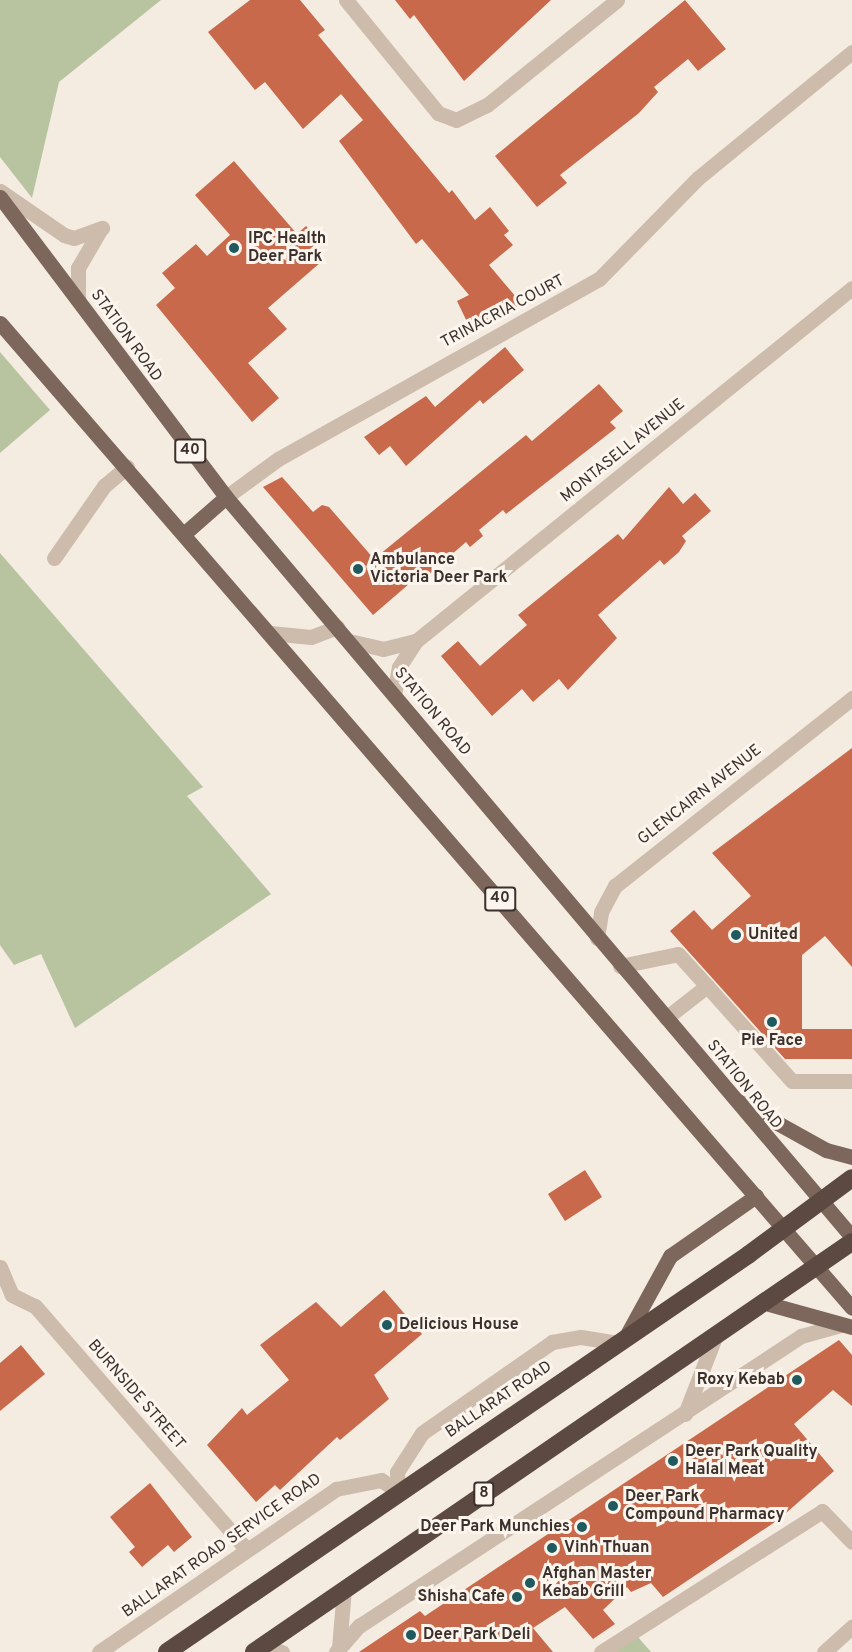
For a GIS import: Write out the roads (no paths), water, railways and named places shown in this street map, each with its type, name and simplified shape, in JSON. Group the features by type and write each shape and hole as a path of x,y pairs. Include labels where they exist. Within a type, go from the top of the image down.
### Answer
{"highway":[{"name":"BALLARAT ROAD","path":"167,1652 398,1491 783,1229 852,1178"},
{"name":"8","path":"258,1649 716,1337 769,1304 852,1242"}],"main road":[{"name":"STATION ROAD","path":"0,197 226,497 666,1018 819,1203 852,1238"},
{"name":"40","path":"0,323 186,532 270,633 852,1308"},
{"path":"186,532 226,497"},
{"path":"730,1096 817,1145 852,1157"},
{"path":"621,1341 670,1256 756,1196"},
{"path":"769,1304 847,1326"}],"street":[{"path":"346,0 426,101 438,113 456,120 487,105 617,0"},
{"name":"TRINACRIA COURT","path":"226,497 288,454 599,279 698,178 852,52"},
{"path":"0,191 64,235 74,238 102,228 82,256 78,300"},
{"name":"MONTASELL AVENUE","path":"394,695 399,667 416,641 852,288"},
{"path":"54,558 104,486 127,467"},
{"path":"270,633 311,638 337,627"},
{"name":"MONTASELL AVENUE","path":"349,641 383,649 416,641"},
{"name":"GLENCAIRN AVENUE","path":"597,938 604,905 615,885 852,698"},
{"path":"620,966 678,954 792,1081 852,1081"},
{"path":"666,1018 707,986"},
{"name":"BURNSIDE STREET","path":"0,1267 6,1296 35,1306 247,1550"},
{"path":"338,1651 359,1626 806,1333 847,1326"},
{"path":"398,1491 397,1472 422,1433 552,1342 581,1337 621,1341"},
{"path":"685,1413 716,1337"},
{"name":"BALLARAT ROAD SERVICE ROAD","path":"99,1652 341,1486 381,1480 398,1491"},
{"path":"601,1652 822,1511 852,1542"},
{"path":"338,1651 344,1589"},
{"path":"824,1652 852,1627"},
{"path":"258,1649 282,1652"}],"place":[{"name":"IPC Health Deer Park","path":"234,248"},
{"name":"Ambulance Victoria Deer Park","path":"358,569"},
{"name":"United","path":"736,935"},
{"name":"Pie Face","path":"772,1022"},
{"name":"Delicious House","path":"387,1325"},
{"name":"Roxy Kebab","path":"797,1380"},
{"name":"Deer Park Quality Halal Meat","path":"673,1461"},
{"name":"Deer Park Compound Pharmacy","path":"613,1506"},
{"name":"Deer Park Munchies","path":"582,1527"},
{"name":"Vinh Thuan","path":"552,1548"},
{"name":"Afghan Master Kebab Grill","path":"530,1583"},
{"name":"Shisha Cafe","path":"517,1597"},
{"name":"Deer Park Deli","path":"411,1635"}]}
